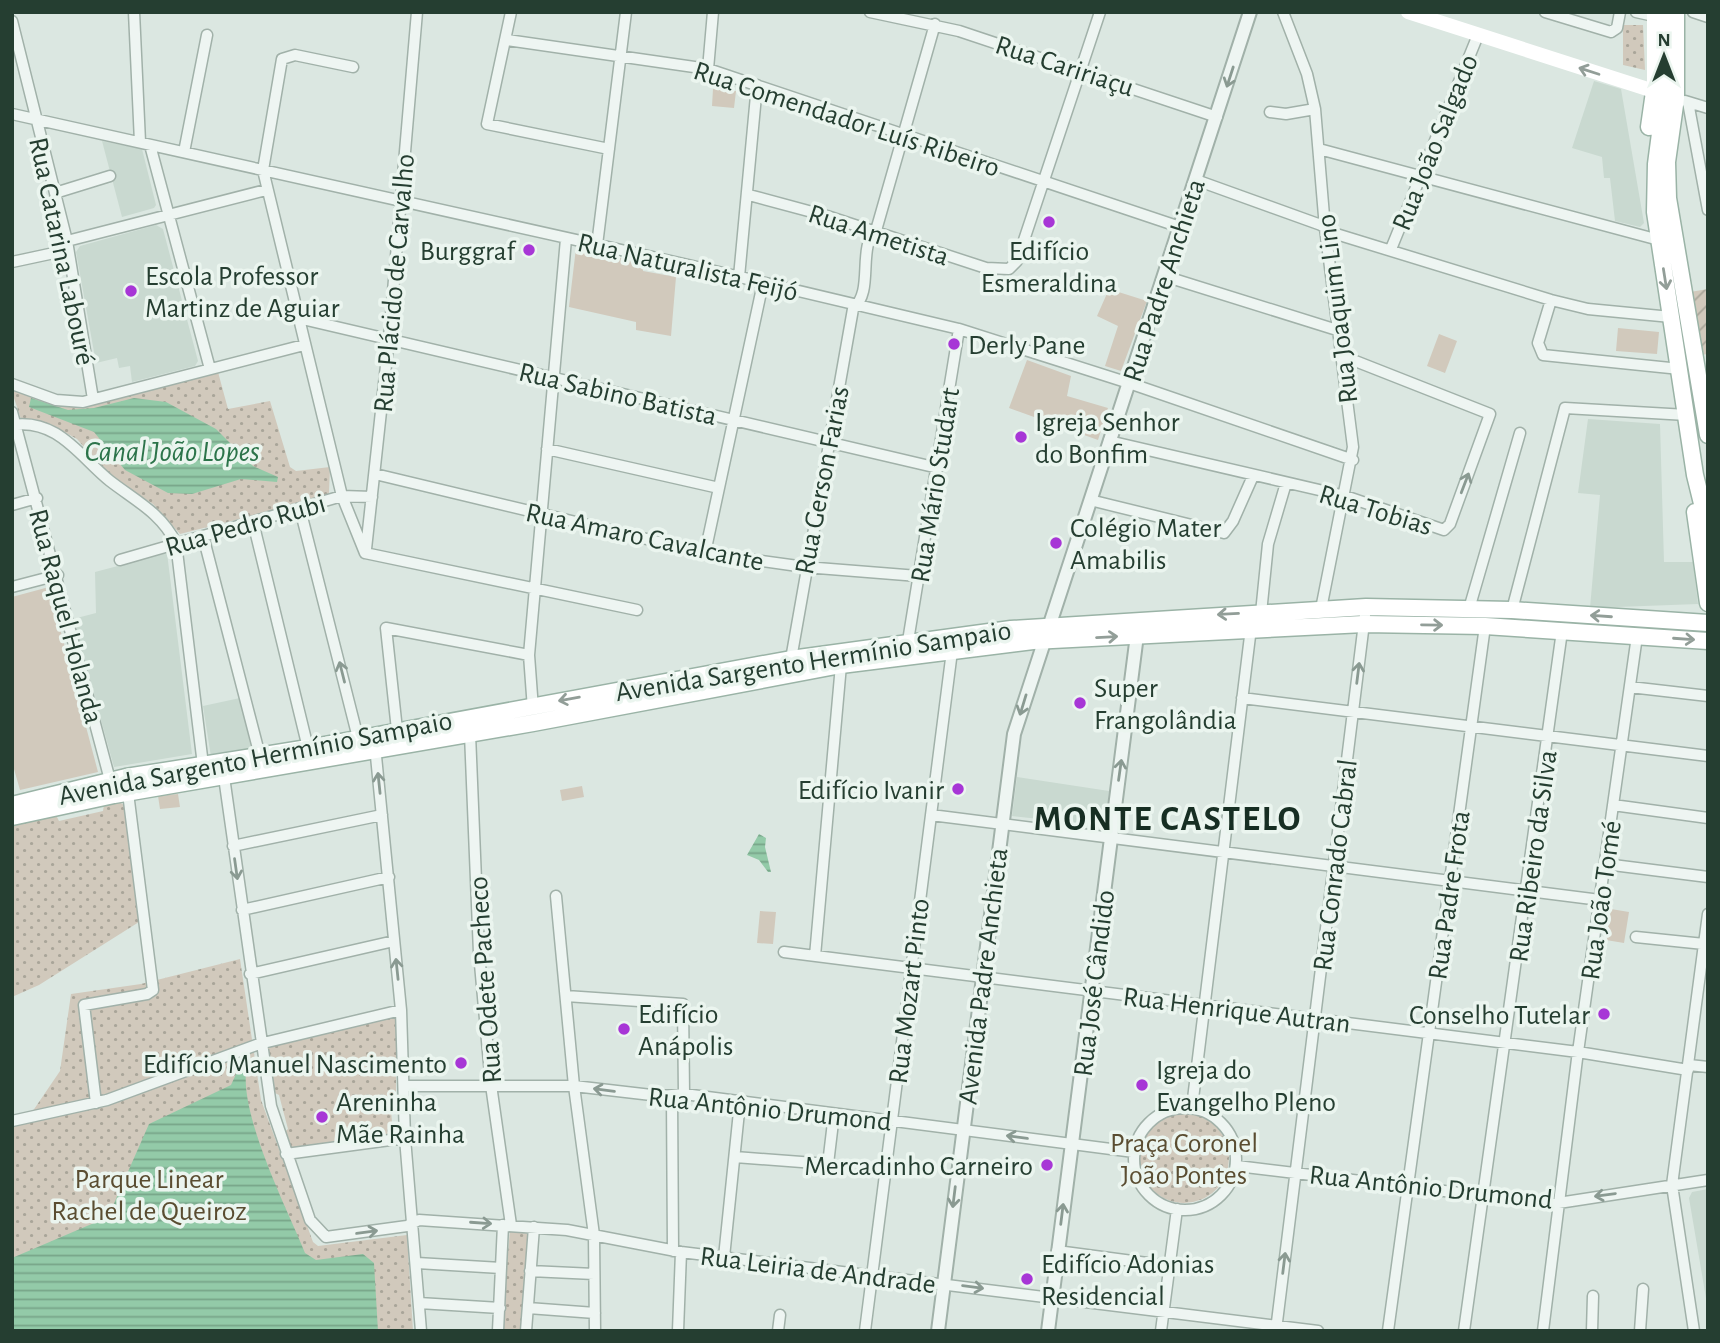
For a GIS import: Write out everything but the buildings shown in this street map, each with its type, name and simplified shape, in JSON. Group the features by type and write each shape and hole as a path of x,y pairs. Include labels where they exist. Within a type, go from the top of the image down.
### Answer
{"main road":[{"path":"1408,12 1671,97"},
{"path":"1676,12 1666,181 1684,359"},
{"path":"1657,13 1671,97 1644,169 1655,212 1671,317 1691,389 1708,435"},
{"path":"1691,389 1687,415 1695,475 1708,528"},
{"path":"1695,475 1694,503 1708,603"},
{"name":"Avenida Sargento Hermínio Sampaio","path":"12,817 224,777 369,741 397,730 790,659 908,641 1046,633 1261,612 1366,607 1512,610 1701,623"},
{"path":"1701,623 1708,609"},
{"name":"Avenida Sargento Hermínio Sampaio","path":"12,805 110,780 308,748 470,734 841,665 952,651 1046,633 1138,635 1364,624 1485,626 1708,640"}],"street":[{"path":"134,12 145,144 168,215 210,369"},
{"name":"Rua Plácido de Carvalho","path":"365,553 389,338 417,12"},
{"path":"511,12 487,124 609,149"},
{"path":"597,246 626,12"},
{"path":"708,68 713,12"},
{"name":"Rua Caririaçu","path":"870,12 935,24 1217,117"},
{"path":"1045,182 1100,12"},
{"name":"Rua Padre Anchieta","path":"1046,633 1250,12"},
{"name":"Rua Joaquim Lino","path":"1283,12 1307,74 1315,108 1325,228 1353,460 1321,609"},
{"path":"1545,12 1611,32 1617,27 1620,12"},
{"path":"1636,12 1657,13"},
{"path":"1693,12 1708,17"},
{"name":"Rua Catarina Labouré","path":"12,20 68,245 93,399"},
{"name":"Rua Gerson Farias","path":"790,659 853,309 858,304 866,248 872,232 877,227 935,24"},
{"path":"184,152 207,35"},
{"name":"Rua João Salgado","path":"1391,249 1478,35"},
{"name":"Rua Comendador Luís Ribeiro","path":"507,40 708,68 1180,227"},
{"path":"353,67 295,55 282,59 263,170 342,496 365,553 637,610"},
{"path":"739,277 749,195 757,85"},
{"path":"1671,97 1708,108"},
{"path":"1671,97 1704,170 1707,206"},
{"path":"1270,112 1286,114 1315,108"},
{"name":"Rua Naturalista Feijó","path":"12,114 959,329 1129,383 1353,460"},
{"path":"1319,149 1659,240"},
{"path":"55,193 110,177"},
{"path":"1196,180 1325,228 1551,300 1588,309 1671,317"},
{"name":"Rua Ametista","path":"749,195 986,268 1009,270 1017,261 1045,182"},
{"path":"12,262 168,215 266,190"},
{"path":"533,723 529,655 566,239"},
{"path":"1164,276 1337,330"},
{"path":"705,553 763,283"},
{"path":"1551,300 1538,343 1543,355 1684,359"},
{"name":"Rua Sabino Batista","path":"298,318 938,468"},
{"name":"Rua Mário Studart","path":"908,641 959,329"},
{"path":"12,384 57,400 76,402 304,345"},
{"name":"Rua Tobias","path":"1109,441 1345,496 1444,530 1450,524 1490,414 1340,355"},
{"path":"1512,610 1564,408 1687,415"},
{"name":"Rua Raquel Holanda","path":"12,412 58,575 110,780"},
{"path":"14,424 35,425 67,439 110,481 147,506 176,543 202,765"},
{"path":"1469,609 1520,433"},
{"path":"547,449 719,488"},
{"name":"Rua Amaro Cavalcante","path":"375,474 705,553 805,567 918,576"},
{"path":"1090,500 1224,533 1233,521 1253,476"},
{"path":"1261,612 1268,544 1286,483"},
{"name":"Rua Pedro Rubi","path":"120,560 342,496 372,497"},
{"path":"12,505 37,498"},
{"path":"300,509 369,741 382,815 401,1010 405,1138 421,1331"},
{"path":"253,522 308,748"},
{"path":"203,536 260,756"},
{"path":"12,587 58,575"},
{"name":"Rua Conrado Cabral","path":"1276,1328 1366,607"},
{"name":"Rua Padre Frota","path":"1388,1331 1485,626"},
{"path":"397,730 385,629 392,627 529,655"},
{"path":"1192,1107 1251,628"},
{"name":"Rua Ribeiro da Silva","path":"1464,1331 1562,631"},
{"name":"Avenida Padre Anchieta","path":"938,1331 1014,734 1046,633"},
{"name":"Rua José Cândido","path":"1048,1331 1138,635"},
{"name":"Rua João Tomé","path":"1543,1331 1578,1052 1637,636"},
{"name":"Rua Mozart Pinto","path":"865,1331 952,651"},
{"path":"815,956 841,665"},
{"path":"1630,687 1708,696"},
{"path":"1242,698 1708,756"},
{"name":"Rua Odete Pacheco","path":"470,734 479,943 507,1225 501,1268 498,1331"},
{"path":"224,777 259,1044 271,1106 286,1154 405,1138"},
{"path":"96,1103 84,1005 147,994 153,989 128,793"},
{"path":"1613,806 1708,818"},
{"path":"233,846 382,815"},
{"path":"931,815 1600,900"},
{"path":"1605,864 1708,877"},
{"path":"242,909 389,877"},
{"path":"556,896 574,1086 594,1235 595,1331"},
{"path":"1694,1331 1672,1185 1708,914"},
{"path":"1636,937 1704,944"},
{"path":"250,974 394,941"},
{"name":"Rua Henrique Autran","path":"784,952 1688,1067 1708,1067"},
{"path":"566,996 684,1004 684,1094"},
{"path":"12,1121 96,1103 259,1044 401,1010"},
{"name":"Rua Antônio Drumond","path":"404,1086 574,1086 672,1097 684,1094 1134,1152"},
{"path":"672,1097 678,1331"},
{"path":"724,1257 740,1102"},
{"path":"1192,1107 1207,1112 1226,1128 1236,1149 1237,1166 1228,1187 1211,1203 1200,1208 1177,1209 1162,1205 1149,1195 1139,1182 1134,1152 1137,1140 1150,1121 1169,1110 1192,1107"},
{"path":"735,1157 828,1164 834,1114"},
{"name":"Rua Leiria de Andrade","path":"286,1154 310,1220 321,1234 329,1237 368,1232 419,1220 534,1227 677,1251 1052,1296 1276,1328 1318,1331"},
{"name":"Rua Antônio Drumond","path":"1237,1166 1559,1203 1708,1180"},
{"path":"1161,1331 1177,1209"},
{"path":"526,1331 534,1227"},
{"path":"1057,1251 1170,1266"},
{"path":"416,1263 501,1268"},
{"path":"530,1271 594,1275"},
{"path":"1640,1331 1643,1289"},
{"path":"1592,1331 1593,1296"},
{"path":"419,1303 500,1308"},
{"path":"528,1308 595,1313"},
{"path":"778,1331 780,1315"}],"shaded area":[{"path":"1594,81 1621,89 1644,223 1640,227 1615,221 1610,178 1604,178 1602,157 1572,148"},
{"path":"102,141 142,149 156,205 154,208 122,217"},
{"name":"Escola Professor Martinz de Aguiar","path":"156,225 163,229 198,361 195,366 132,382 130,366 119,368 117,358 96,363 76,252 80,246"},
{"path":"1588,419 1660,424 1664,562 1693,562 1698,604 1590,608 1600,495 1578,493"},
{"path":"167,553 192,754 114,767 73,619 96,613 95,572"},
{"path":"240,698 252,752 211,757 203,706"},
{"path":"1017,777 1109,791 1105,826 1012,816"},
{"path":"1708,1189 1708,1310 1689,1198 1692,1192"}],"green space":[{"path":"1623,25 1643,25 1645,70 1623,65"},
{"path":"713,89 736,91 734,108 712,106"},
{"path":"576,248 643,263 643,271 676,277 671,336 636,330 636,322 569,307"},
{"path":"1109,289 1147,301 1121,371 1105,366 1118,326 1097,316"},
{"path":"1708,289 1708,354 1701,355 1690,292"},
{"path":"1618,328 1659,332 1657,354 1616,351"},
{"path":"1439,334 1457,341 1445,373 1427,366"},
{"path":"1027,360 1071,376 1067,396 1108,408 1098,440 1009,408"},
{"path":"218,372 228,409 270,401 290,467 296,471 330,467 329,493 323,498 180,534 153,504 109,476 77,439 57,428 21,419 12,392 15,389 77,406 90,405"},
{"path":"49,587 98,772 20,790 12,762 12,597"},
{"path":"582,786 584,797 562,801 560,790"},
{"path":"178,794 180,807 160,809 158,796"},
{"path":"118,801 128,808 139,922 39,985 12,997 12,826 56,815 59,821 103,811 104,804"},
{"path":"1611,909 1629,912 1624,943 1606,940"},
{"path":"760,911 776,912 773,944 757,943"},
{"name":"Parque Linear Rachel de Queiroz","path":"240,959 261,1100 313,1242 318,1246 407,1235 413,1331 12,1331 12,1127 24,1124 60,1071 71,994 141,984"},
{"path":"393,1016 396,1019 396,1092 390,1099 392,1122 399,1131 394,1135 288,1148 283,1133 288,1129 279,1095 271,1091 266,1048"},
{"name":"Praça Coronel João Pontes","path":"1184,1113 1201,1116 1216,1126 1226,1141 1229,1158 1226,1175 1216,1190 1201,1200 1184,1203 1167,1200 1152,1190 1142,1175 1139,1158 1142,1141 1152,1126 1167,1116"},
{"path":"510,1230 528,1234 520,1331 501,1331"}],"water":[{"name":"Canal João Lopes","path":"31,398 68,410 94,408 134,398 166,402 216,429 253,466 278,477 277,482 241,479 192,494 168,493 125,470 94,432 29,407"},
{"path":"759,834 766,838 765,847 771,872 768,872 759,860 747,855"},
{"path":"243,1059 248,1061 248,1104 255,1130 305,1253 316,1260 363,1254 374,1263 378,1331 12,1331 12,1258 108,1217 149,1124 231,1085"}],"place":[{"name":"Edifício Esmeraldina","path":"1049,222"},
{"name":"Burggraf","path":"529,250"},
{"name":"Escola Professor Martinz de Aguiar","path":"131,291"},
{"name":"Derly Pane","path":"954,344"},
{"name":"Igreja Senhor do Bonfim","path":"1021,437"},
{"name":"Colégio Mater Amabilis","path":"1056,543"},
{"name":"Super Frangolândia","path":"1080,703"},
{"name":"Edifício Ivanir","path":"958,789"},
{"name":"Conselho Tutelar","path":"1604,1014"},
{"name":"Edifício Anápolis","path":"624,1029"},
{"name":"Edifício Manuel Nascimento","path":"461,1063"},
{"name":"Igreja do Evangelho Pleno","path":"1142,1085"},
{"name":"Areninha Mãe Rainha","path":"322,1117"},
{"name":"Mercadinho Carneiro","path":"1047,1165"},
{"name":"Edifício Adonias Residencial","path":"1027,1279"}],"district":[{"name":"MONTE CASTELO","path":"1168,818"}]}
